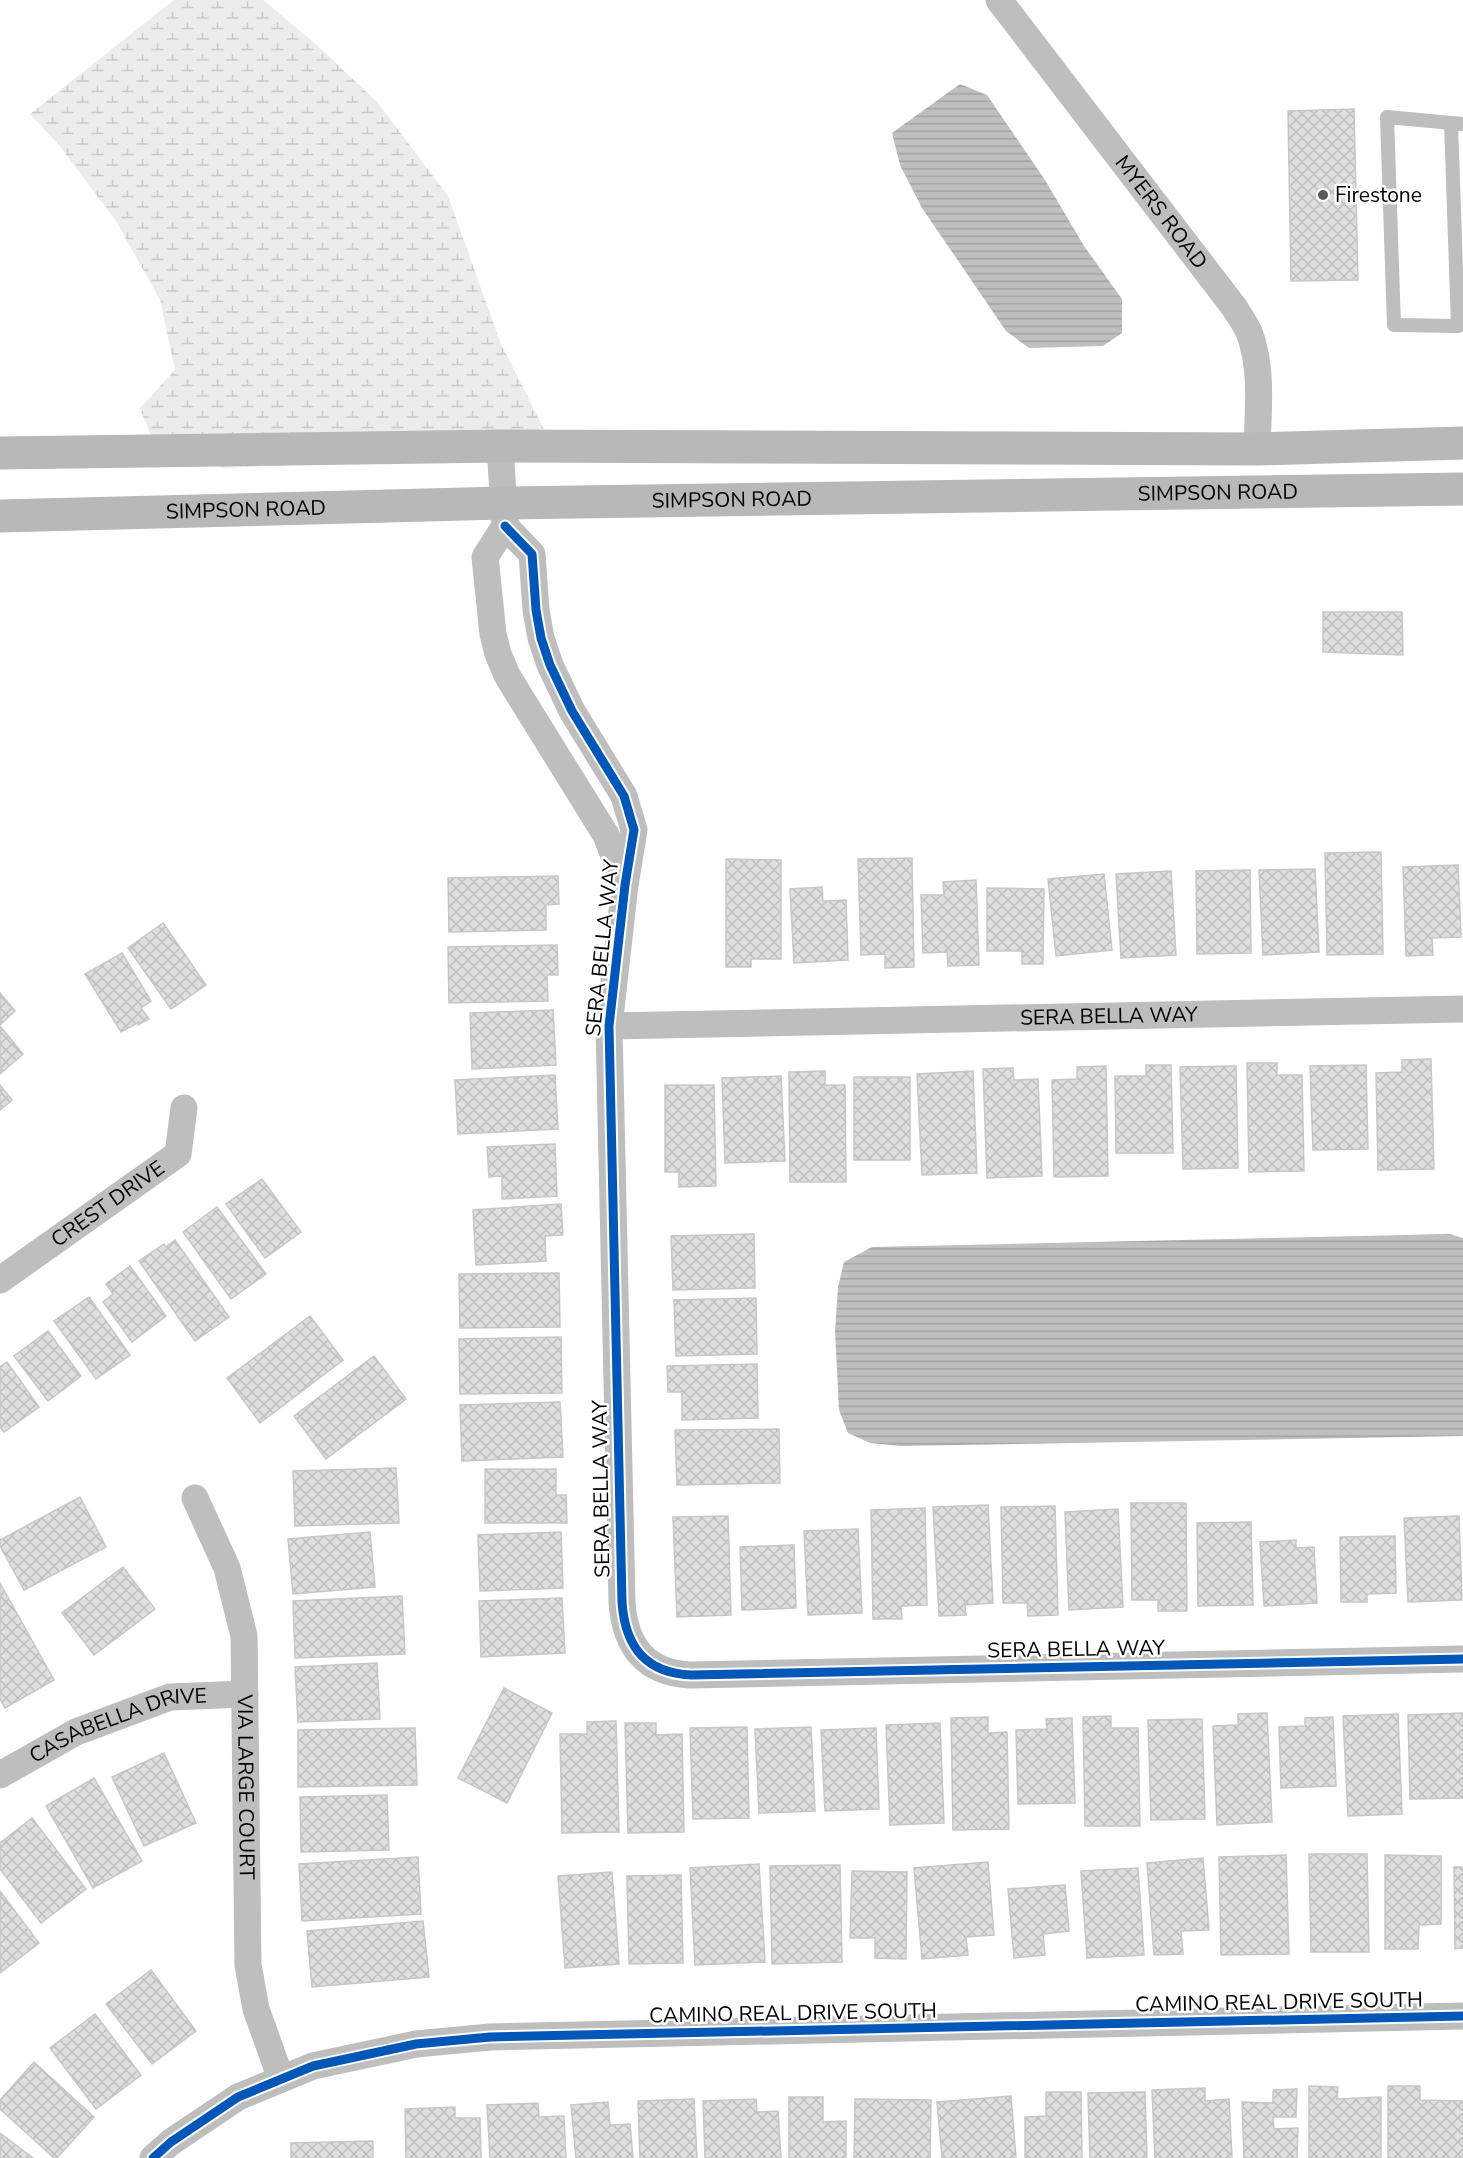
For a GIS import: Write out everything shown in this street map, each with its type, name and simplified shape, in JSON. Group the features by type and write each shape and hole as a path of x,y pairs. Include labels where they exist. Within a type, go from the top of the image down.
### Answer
{"main road":[{"name":"SIMPSON ROAD","path":"0,453 500,446 1257,449 1463,443"},
{"path":"1351,490 1360,475 1371,466 1412,444"},
{"path":"1184,492 1225,476 1257,449"},
{"name":"SIMPSON ROAD","path":"0,516 504,514 1184,492 1463,489"}],"street":[{"name":"MYERS ROAD","path":"999,0 1234,307 1248,330 1255,352 1258,376 1257,449"},
{"path":"500,446 504,514"},
{"name":"SERA BELLA WAY","path":"504,514 485,557 490,608 498,654 519,696 606,835 625,885"},
{"name":"SERA BELLA WAY","path":"504,514 532,554 536,610 541,638 550,665 572,711 624,796 634,830 625,885 609,1026 622,1602 623,1619 634,1646 643,1658 653,1666 677,1674 691,1675 1463,1659"},
{"name":"SERA BELLA WAY","path":"609,1026 1463,1009"},
{"name":"CREST DRIVE","path":"0,1280 178,1154 184,1108"},
{"name":"VIA LARGE COURT","path":"195,1498 227,1568 244,1636 248,1965 256,2009 281,2079"},
{"name":"CASABELLA DRIVE","path":"0,1775 75,1732 170,1697 245,1694"},
{"name":"CAMINO REAL DRIVE SOUTH","path":"153,2158 171,2142 238,2097 313,2066 405,2047 490,2037 1463,2016"}],"lane":[{"path":"1387,117 1457,124 1458,326 1394,325 1387,117"}],"green space":[{"path":"174,0 263,0 318,46 378,103 448,196 501,344 556,453 223,468 153,441 140,408 175,370 160,300 116,221 59,145 30,114"}],"shaded area":[{"path":"960,84 987,95 1045,180 1084,246 1122,299 1122,333 1103,346 1029,348 1006,331 922,208 900,165 892,133"},
{"path":"1450,1234 1463,1238 1463,1436 901,1446 870,1443 848,1433 839,1410 835,1331 838,1287 844,1262 872,1247"}],"building":[{"name":"Firestone","path":"1354,109 1358,280 1291,281 1288,111"},
{"path":"1323,612 1402,612 1403,655 1323,652"},
{"path":"1381,852 1383,954 1327,955 1325,853"},
{"path":"912,858 914,967 885,968 885,954 861,955 858,859"},
{"path":"726,859 781,860 781,959 751,959 751,967 726,967"},
{"path":"1458,865 1461,937 1432,938 1433,955 1406,956 1403,867"},
{"path":"1315,869 1319,952 1263,955 1259,870"},
{"path":"1250,870 1251,953 1197,954 1196,871"},
{"path":"1171,871 1176,955 1121,958 1116,874"},
{"path":"1104,874 1112,950 1056,956 1048,879"},
{"path":"558,876 559,904 546,905 546,930 449,932 448,878"},
{"path":"976,880 979,965 948,966 947,952 923,953 921,895 944,895 943,882"},
{"path":"822,887 823,901 846,900 848,960 794,963 790,889"},
{"path":"987,888 1044,889 1043,964 1022,964 1022,951 987,951"},
{"path":"163,923 206,985 171,1009 128,948"},
{"path":"557,945 558,975 547,975 548,1001 449,1003 448,947"},
{"path":"122,953 151,1001 141,1008 149,1019 121,1032 85,974"},
{"path":"0,993 15,1011 0,1025"},
{"path":"553,1010 556,1065 472,1069 470,1013"},
{"path":"0,1026 23,1054 0,1074"},
{"path":"1431,1059 1434,1169 1378,1170 1376,1073 1402,1072 1402,1060"},
{"path":"1247,1063 1277,1063 1277,1075 1302,1075 1304,1171 1249,1172"},
{"path":"1146,1065 1171,1065 1173,1153 1116,1153 1115,1076 1146,1076"},
{"path":"1366,1065 1368,1149 1313,1150 1310,1066"},
{"path":"1106,1066 1108,1176 1054,1177 1052,1080 1077,1079 1077,1067"},
{"path":"1236,1066 1238,1168 1183,1169 1180,1067"},
{"path":"1013,1068 1014,1080 1038,1079 1042,1176 987,1178 983,1069"},
{"path":"825,1071 825,1085 845,1085 846,1182 790,1182 789,1072"},
{"path":"973,1071 977,1173 922,1175 917,1074"},
{"path":"555,1075 558,1129 458,1134 455,1080"},
{"path":"781,1076 785,1161 725,1163 722,1078"},
{"path":"854,1077 910,1077 910,1160 854,1160"},
{"path":"0,1085 12,1100 0,1110"},
{"path":"665,1085 714,1085 716,1186 679,1187 679,1172 665,1172"},
{"path":"555,1144 557,1196 502,1199 502,1176 489,1177 487,1147"},
{"path":"262,1179 301,1232 265,1258 226,1204"},
{"path":"561,1204 563,1235 545,1236 546,1261 476,1265 473,1210"},
{"path":"217,1207 266,1274 231,1299 183,1232"},
{"path":"754,1234 755,1288 673,1290 671,1236"},
{"path":"175,1240 229,1317 195,1341 139,1261 164,1244 166,1247"},
{"path":"130,1266 166,1316 132,1342 103,1302 113,1294 106,1284"},
{"path":"559,1273 560,1327 460,1328 459,1274"},
{"path":"89,1297 130,1355 96,1379 54,1321"},
{"path":"756,1298 757,1354 676,1356 674,1300"},
{"path":"310,1316 343,1360 260,1423 227,1378"},
{"path":"48,1331 81,1376 48,1401 14,1356"},
{"path":"561,1337 562,1393 460,1394 459,1339"},
{"path":"374,1356 406,1399 326,1459 294,1416"},
{"path":"7,1362 39,1407 4,1432 0,1427 0,1367"},
{"path":"757,1364 758,1418 682,1420 682,1392 668,1392 667,1366"},
{"path":"560,1402 563,1457 462,1461 460,1405"},
{"path":"779,1429 780,1483 677,1485 675,1430"},
{"path":"396,1468 399,1523 295,1526 293,1471"},
{"path":"485,1469 556,1469 556,1495 566,1495 567,1523 485,1523"},
{"path":"80,1497 106,1547 24,1590 0,1546 0,1540"},
{"path":"1131,1503 1186,1503 1187,1611 1158,1611 1158,1600 1132,1600"},
{"path":"988,1505 993,1603 965,1605 966,1615 939,1616 933,1507"},
{"path":"1055,1506 1058,1615 1028,1616 1027,1603 1003,1603 1001,1507"},
{"path":"925,1508 927,1605 901,1606 902,1619 873,1619 871,1510"},
{"path":"1118,1509 1123,1607 1069,1610 1065,1512"},
{"path":"728,1516 731,1615 677,1617 673,1517"},
{"path":"1459,1516 1462,1600 1408,1602 1404,1518"},
{"path":"1251,1522 1253,1605 1198,1606 1197,1523"},
{"path":"858,1529 862,1613 808,1615 804,1531"},
{"path":"370,1532 375,1587 293,1594 288,1539"},
{"path":"561,1532 563,1588 480,1591 478,1535"},
{"path":"1395,1536 1396,1593 1367,1594 1367,1602 1341,1602 1340,1537"},
{"path":"1296,1540 1296,1548 1314,1547 1317,1603 1264,1606 1260,1542"},
{"path":"794,1545 796,1608 742,1610 740,1547"},
{"path":"123,1567 155,1609 94,1655 62,1613"},
{"path":"0,1583 54,1680 5,1708 0,1699"},
{"path":"402,1596 405,1654 295,1658 293,1601"},
{"path":"562,1598 565,1653 481,1657 479,1601"},
{"path":"377,1663 380,1719 298,1722 295,1667"},
{"path":"504,1688 552,1713 507,1803 458,1778"},
{"path":"1267,1713 1272,1822 1217,1825 1213,1726 1238,1725 1238,1714"},
{"path":"1463,1713 1463,1798 1410,1799 1408,1715"},
{"path":"1398,1714 1402,1814 1348,1816 1343,1716"},
{"path":"1111,1716 1111,1728 1138,1728 1140,1826 1085,1826 1083,1717"},
{"path":"988,1717 988,1733 1007,1732 1009,1829 953,1830 951,1718"},
{"path":"1333,1717 1336,1786 1281,1788 1279,1727 1305,1726 1305,1718"},
{"path":"1072,1718 1075,1803 1018,1804 1016,1730 1047,1729 1046,1719"},
{"path":"1202,1719 1205,1819 1151,1820 1148,1720"},
{"path":"616,1721 619,1832 562,1833 560,1734 587,1734 587,1722"},
{"path":"625,1723 656,1723 656,1735 682,1734 684,1832 628,1833"},
{"path":"940,1723 944,1823 890,1825 886,1725"},
{"path":"747,1727 749,1818 693,1819 690,1728"},
{"path":"811,1727 815,1811 759,1813 755,1729"},
{"path":"415,1728 417,1785 298,1787 298,1730"},
{"path":"876,1728 879,1809 825,1811 821,1730"},
{"path":"164,1753 196,1823 144,1846 112,1777"},
{"path":"94,1778 142,1861 93,1888 46,1806"},
{"path":"387,1795 389,1850 301,1852 300,1797"},
{"path":"32,1818 86,1889 41,1923 0,1869 0,1843"},
{"path":"1309,1854 1367,1854 1369,1952 1311,1952"},
{"path":"1286,1855 1289,1954 1221,1955 1219,1857"},
{"path":"1385,1855 1441,1856 1441,1924 1419,1925 1418,1949 1385,1949"},
{"path":"418,1857 421,1914 302,1921 299,1864"},
{"path":"1203,1858 1209,1930 1181,1931 1183,1954 1154,1955 1147,1863"},
{"path":"988,1862 994,1935 966,1937 968,1955 922,1959 914,1868"},
{"path":"759,1864 765,1962 695,1965 690,1868"},
{"path":"840,1865 842,1962 772,1964 770,1866"},
{"path":"1454,1867 1463,1867 1463,1948 1455,1949"},
{"path":"1138,1868 1144,1955 1087,1958 1081,1871"},
{"path":"852,1871 907,1872 906,1959 875,1958 875,1938 850,1938"},
{"path":"612,1872 619,1964 565,1968 558,1876"},
{"path":"681,1875 683,1963 629,1964 627,1876"},
{"path":"1065,1885 1069,1931 1043,1934 1045,1955 1014,1958 1008,1889"},
{"path":"0,1891 39,1943 0,1973"},
{"path":"423,1921 429,1977 312,1987 307,1931"},
{"path":"151,1970 196,2031 152,2064 106,2004"},
{"path":"95,2014 141,2075 96,2109 50,2048"},
{"path":"34,2062 94,2117 57,2158 54,2158 0,2109 0,2100"},
{"path":"1309,2086 1338,2087 1337,2099 1381,2097 1381,2158 1309,2158"},
{"path":"1388,2086 1420,2086 1420,2100 1463,2101 1463,2158 1388,2158"},
{"path":"1205,2088 1205,2101 1229,2099 1232,2158 1155,2158 1152,2090"},
{"path":"1297,2089 1296,2117 1273,2117 1274,2129 1298,2128 1297,2158 1244,2158 1242,2102 1273,2103 1273,2090"},
{"path":"1046,2092 1081,2092 1082,2158 1025,2158 1025,2117 1046,2116"},
{"path":"1145,2092 1147,2158 1090,2158 1088,2093"},
{"path":"1011,2096 1016,2158 942,2158 937,2102"},
{"path":"789,2097 823,2097 823,2122 846,2121 846,2158 789,2158"},
{"path":"694,2099 697,2158 640,2158 638,2101"},
{"path":"756,2099 757,2112 778,2111 781,2158 705,2158 703,2101"},
{"path":"855,2099 931,2100 930,2158 854,2158"},
{"path":"608,2102 610,2125 630,2124 633,2158 576,2158 571,2105"},
{"path":"538,2103 539,2117 564,2116 566,2158 490,2158 487,2105"},
{"path":"455,2107 455,2118 480,2118 481,2158 406,2158 405,2109"},
{"path":"0,2133 33,2158 0,2158"},
{"path":"373,2141 373,2158 291,2158 291,2143"}],"cycle path":[{"path":"505,526 532,554 536,610 541,638 550,665 572,711 624,796 634,830 625,885 609,1026 622,1602 628,1632 640,1654 661,1669 691,1675 1463,1659"},
{"path":"153,2158 171,2142 238,2097 313,2066 416,2044 490,2037 1463,2016"}],"place":[{"name":"Firestone","path":"1323,195"}]}
